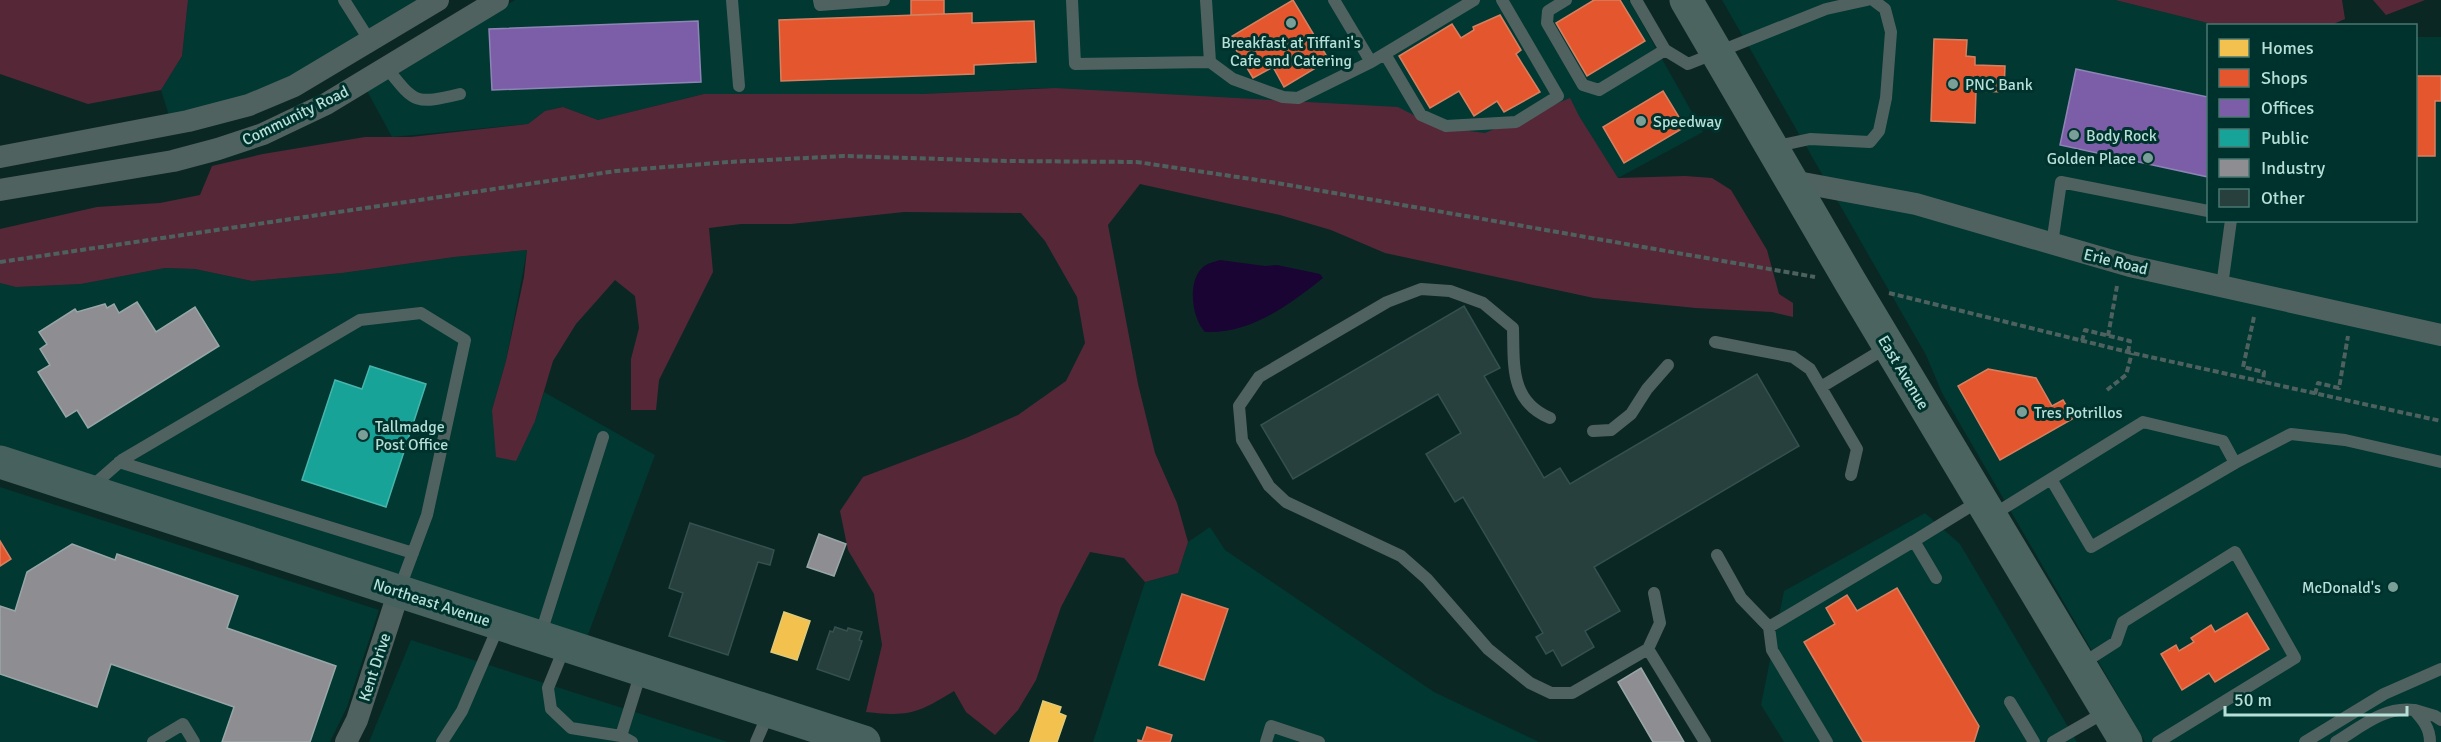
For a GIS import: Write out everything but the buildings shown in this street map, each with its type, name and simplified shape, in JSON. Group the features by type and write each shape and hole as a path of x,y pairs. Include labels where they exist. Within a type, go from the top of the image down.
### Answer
{"main road":[{"name":"East Avenue","path":"1686,0 1851,283 2126,742"},
{"name":"Northeast Avenue","path":"0,462 864,742"}],"street":[{"name":"Community Road","path":"0,157 188,121 249,105 294,86 438,0"},
{"name":"Community Road","path":"0,190 173,161 263,134 326,104 498,0"},
{"path":"370,41 386,68"},
{"name":"Erie Road","path":"1792,181 1926,206 2121,264 2441,335"},
{"name":"Kent Drive","path":"346,742 357,720 399,591"}],"lane":[{"path":"344,0 370,41"},
{"path":"732,0 739,86"},
{"path":"819,0 820,5 884,0"},
{"path":"1072,0 1075,64 1210,62 1233,79 1283,97 1298,98 1371,62 1474,0"},
{"path":"1206,0 1210,62"},
{"path":"1334,0 1371,62"},
{"path":"1385,54 1421,114 1446,126 1516,122 1558,96 1502,0"},
{"path":"1566,0 1548,11 1547,23 1583,85 1599,90 1665,50"},
{"path":"1636,0 1665,50 1688,64 1826,9 1867,0"},
{"path":"1772,147 1810,139 1870,142 1879,131 1886,98 1891,32 1885,9 1873,0"},
{"path":"386,68 408,95 427,102 460,94"},
{"path":"2052,244 2061,182 2207,211"},
{"path":"2222,286 2231,222"},
{"path":"1550,418 1537,413 1520,393 1514,372 1513,328 1483,303 1450,291 1421,290 1387,302 1259,377 1239,406 1242,440 1269,486 1286,502 1401,556 1427,579 1488,649 1530,683 1551,693 1572,693 1648,649 1660,623 1654,593"},
{"path":"88,490 119,462 360,320 421,313 465,340 427,515 399,591"},
{"path":"1715,342 1793,357 1810,369 1857,449 1851,475"},
{"path":"1821,387 1889,346"},
{"path":"1593,431 1611,430 1631,414 1647,389 1668,365"},
{"path":"1769,627 1914,541 2051,479 2143,422 2223,441 2235,463"},
{"path":"2051,479 2091,547 2235,463 2291,434 2345,440 2441,462"},
{"path":"603,437 553,641 548,688 551,709 571,728 626,739 641,670"},
{"path":"119,462 413,553"},
{"path":"1914,541 1936,578"},
{"path":"2079,665 2116,642 2123,622 2235,552 2295,658 2158,742"},
{"path":"1717,555 1741,598 1769,627 1772,650 1827,742"},
{"path":"442,742 462,711 499,624"},
{"path":"1648,649 1705,742"},
{"path":"2305,742 2384,694 2441,669"},
{"path":"2010,702 2034,742"},
{"path":"2336,742 2388,711 2414,710 2441,720"},
{"path":"2414,710 2424,722 2430,734 2430,742"},
{"path":"756,742 770,711"},
{"path":"2053,742 2107,711"},
{"path":"153,742 183,724 194,742"},
{"path":"1266,742 1272,726 1319,742"}],"path":[{"path":"0,262 616,171 844,156 1137,162 1271,182 1851,283 2130,353 2441,421"},
{"path":"2108,336 2121,264"},
{"path":"2259,295 2243,367 2264,372 2263,382"},
{"path":"2315,394 2318,383 2339,388 2351,315"},
{"path":"2082,341 2085,330 2130,341 2126,375 2106,390"}],"shaded area":[{"path":"0,0 188,0 182,56 161,90 88,104 0,74"},
{"path":"188,0 428,0 346,49 224,107 170,119 161,90 182,56"},
{"path":"515,0 1629,0 1703,132 1618,178 1578,116 1429,144 1055,88 1042,88 921,94 704,94 598,120 563,107 545,111 528,124 392,137 366,89"},
{"path":"1722,0 2115,0 2213,24 2207,24 2207,222 2417,222 2417,37 2441,37 2441,742 2145,742 1942,393 1926,355"},
{"path":"2115,0 2342,0 2345,19 2333,24 2212,24"},
{"path":"2373,0 2425,0 2386,15"},
{"path":"1055,88 1398,107 1437,127 1485,133 1570,98 1618,178 1685,176 1712,178 1731,190 1767,250 1779,294 1793,303 1793,317 1772,312 1696,308 1594,298 1385,253 1331,230 1280,215 1140,184 1108,225 1138,384 1155,453 1177,503 1188,542 1178,573 1145,582 1124,558 1090,552 1061,607 1036,680 1018,710 995,735 966,712 954,691 913,712 893,714 866,712 882,645 874,594 848,550 840,511 863,477 966,438 1018,415 1066,381 1085,343 1077,297 1045,241 1021,213 904,212 791,224 741,224 709,228 713,272 659,380 656,410 631,410 631,359 639,328 635,296 615,280 576,324 553,361 535,421 516,461 496,457 492,410 506,361 524,277 527,250 454,257 342,273 252,281 195,269 165,268 81,284 16,287 0,283 0,229 97,207 160,203 200,195 212,166 263,154 365,137 411,137 528,124 545,111 563,107 598,120 704,94 921,94"},
{"path":"527,250 506,361 492,410 535,421 544,392 655,455 586,640 0,447 0,283 16,287 81,284 165,268 195,269 252,281 342,273 454,257"},
{"path":"1220,260 1265,266 1277,265 1320,274 1323,278 1297,298 1254,323 1222,331 1205,332 1194,310 1194,282 1202,268"},
{"path":"0,487 379,610 347,707 330,742 0,742"},
{"path":"1925,513 1960,544 2077,742 1784,742 1761,705 1784,591"},
{"path":"1210,527 1225,550 1434,692 1539,742 1093,742 1145,582 1178,573 1188,542"},
{"path":"411,640 728,742 369,742"}],"place":[{"name":"Breakfast at Tiffani's Cafe and Catering","path":"1291,23"},
{"name":"PNC Bank","path":"1953,84"},
{"name":"Speedway","path":"1641,121"},
{"name":"Body Rock","path":"2074,135"},
{"name":"Golden Place","path":"2148,158"},
{"name":"Tres Potrillos","path":"2022,412"},
{"name":"Tallmadge Post Office","path":"363,435"},
{"name":"McDonald's","path":"2393,587"}]}
